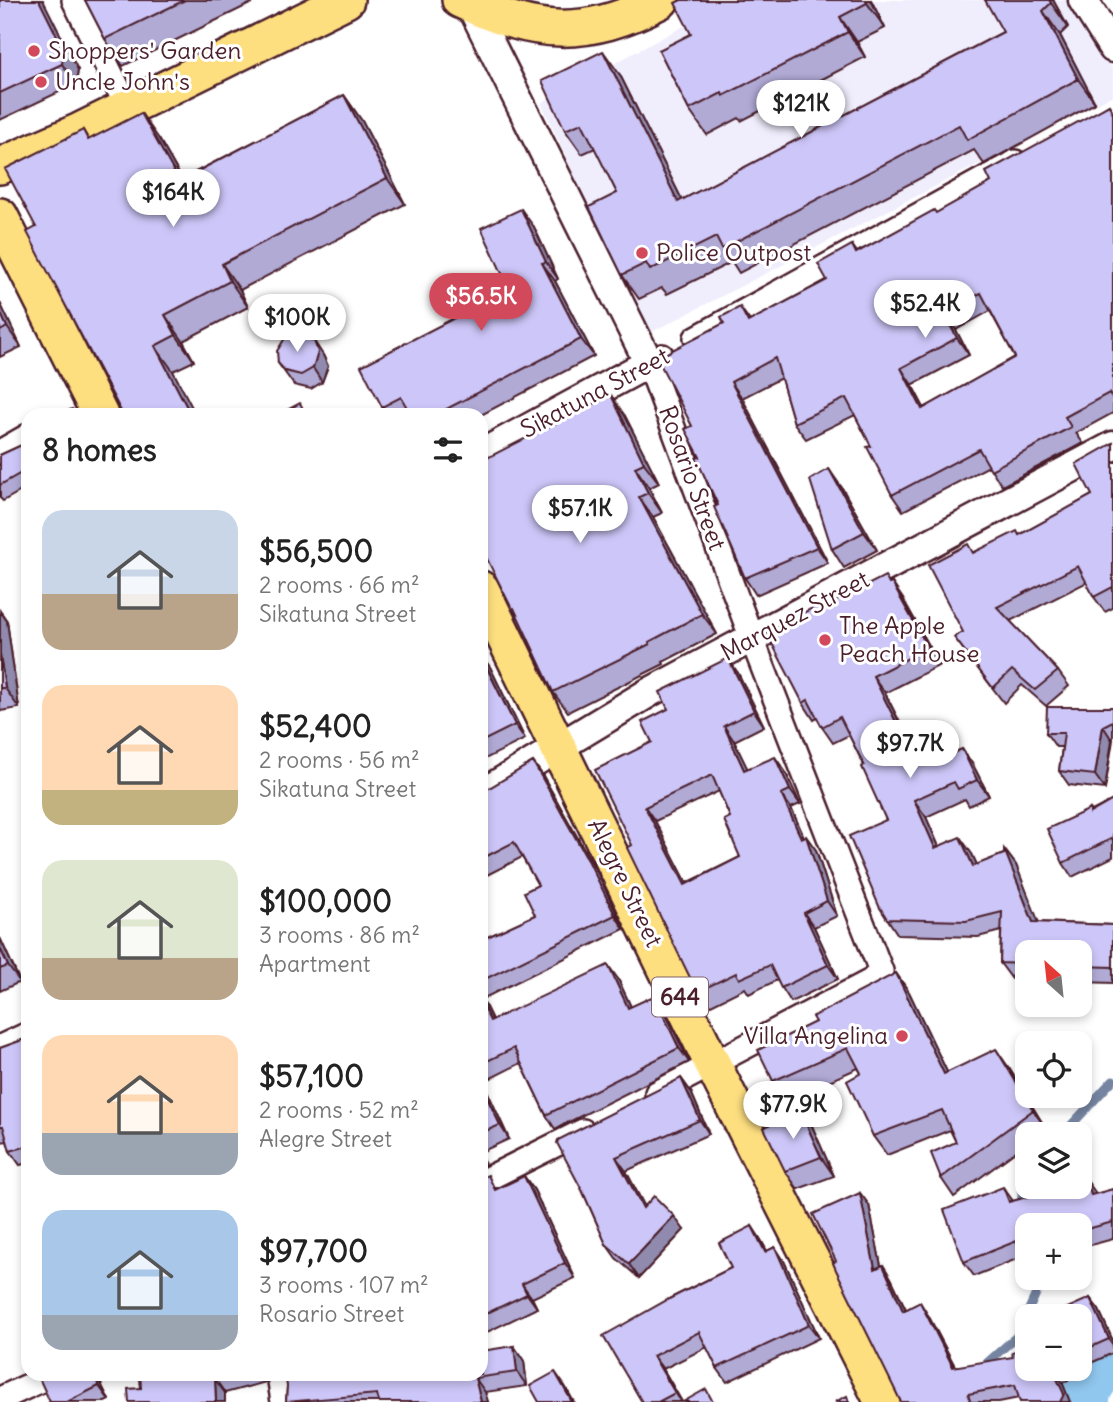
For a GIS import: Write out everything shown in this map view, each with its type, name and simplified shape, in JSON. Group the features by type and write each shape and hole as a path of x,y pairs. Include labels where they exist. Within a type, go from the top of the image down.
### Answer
{"main road":[{"path":"0,166 80,131 346,0"},
{"path":"466,2 511,20 565,30 597,26 661,0"},
{"path":"0,216 89,408"},
{"name":"Alegre Street","path":"488,603 713,1065 883,1402"}],"street":[{"path":"74,0 127,106"},
{"path":"1083,0 1113,48"},
{"name":"Rosario Street","path":"466,2 649,363 752,639 881,971 871,981 713,1065"},
{"name":"Sikatuna Street","path":"488,450 1040,149"},
{"path":"0,452 21,440"},
{"name":"Marquez Street","path":"488,790 650,692 1113,446"},
{"path":"0,1051 21,1040"},
{"path":"640,1102 713,1065"},
{"path":"488,1178 603,1120"},
{"path":"0,1399 39,1381"},
{"path":"280,1381 283,1402"}],"shaded area":[{"path":"732,0 1071,0 1113,70 1113,95 648,334 541,103"}],"building":[{"name":"Shoppers' Garden","path":"0,0 39,0 64,50 62,64 0,93"},
{"path":"85,0 185,0 105,39"},
{"path":"681,0 866,0 867,3 840,17 848,32 723,96 722,93 689,110 659,50 691,34 675,3"},
{"path":"985,0 1049,0 1051,3 1043,11 1078,79 967,140 959,125 722,249 716,237 650,270 646,263 622,275 589,207 617,193 582,123 565,130 542,81 603,51 678,202 1003,32"},
{"path":"344,95 387,178 222,264 230,281 165,315 176,335 155,346 187,408 119,408 27,232 36,227 5,169 83,130 88,140 141,113 179,181"},
{"path":"1109,105 1113,113 1113,397 1109,393 1065,417 1071,427 991,470 979,449 892,495 846,398 794,423 775,358 731,382 817,547 745,578 714,507 718,505 696,458 700,457 685,429 692,426 657,358 724,323 721,317 740,307 748,322 827,280 818,264 852,245 856,253 934,210 936,213 991,182 986,172","holes":["981,293 1015,357 922,409 901,368 957,338 944,314"]},
{"path":"521,209 546,262 542,263 581,339 448,408 407,408 401,397 382,407 361,366 468,311 465,306 507,284 481,228"},
{"path":"0,312 7,327 0,331"},
{"path":"298,333 314,341 318,352 313,368 301,375 285,371 278,363 277,351 285,338"},
{"path":"611,395 644,463 635,467 648,493 639,497 702,614 649,642 650,644 553,692 514,608 512,609 488,561 488,457"},
{"path":"1113,443 1113,587 1094,597 1078,566 997,607 1058,671 1035,690 1012,670 993,688 954,637 963,632 928,565 968,544 973,553 1017,531 1019,535 1092,495 1076,464"},
{"path":"21,445 21,473 0,485 0,455"},
{"path":"829,469 864,532 832,549 810,480"},
{"path":"885,576 889,584 892,583 928,648 873,676 908,746 920,740 931,763 962,749 977,780 958,789 954,782 914,800 935,848 960,837 973,866 1004,854 1004,849 1033,922 1113,925 1113,967 1092,966 1092,940 1015,940 1015,964 1000,963 1002,912 966,921 887,919 849,836 886,820 862,767 864,765 840,717 822,727 808,700 803,703 766,632 826,601 828,605"},
{"path":"0,655 5,688 0,688"},
{"path":"728,658 754,711 724,726 744,770 775,757 790,790 781,794 801,838 806,836 827,901 804,913 828,965 781,988 770,965 739,979 736,973 697,992 627,848 632,845 595,770 652,742 642,722 668,709 660,692","holes":["712,775 730,817 724,820 740,857 685,885 645,807"]},
{"path":"488,670 515,725 488,738"},
{"path":"1047,707 1113,707 1113,721 1103,726 1095,775 1059,771 1064,733 1046,733"},
{"path":"533,762 588,860 615,915 488,978 488,937 535,915 524,892 538,885 514,842 488,855 488,789"},
{"path":"1113,800 1113,838 1063,863 1047,829 1090,809 1090,813"},
{"path":"0,948 8,966 0,969"},
{"path":"608,965 628,1008 654,996 679,1048 546,1115 514,1048 488,1061 488,1017 490,1021"},
{"path":"896,973 944,1074 996,1049 1015,1080 1015,1108 1033,1110 941,1178 931,1153 956,1142 942,1110 873,1136 847,1081 861,1073 848,1048 773,1081 758,1050 815,1022 812,1017"},
{"path":"21,1040 21,1148 10,1151 3,1126 0,1126 0,1048"},
{"path":"681,1078 700,1120 616,1157 643,1208 654,1196 674,1216 629,1264 606,1244 557,1143 558,1140"},
{"path":"488,1100 500,1125 488,1130"},
{"path":"799,1108 821,1157 785,1171 764,1128"},
{"path":"488,1175 495,1190 524,1176 565,1263 522,1284 527,1294 488,1313"},
{"path":"1003,1187 1009,1202 1020,1199 1092,1199 1092,1195 1113,1189 1113,1222 1092,1228 1092,1213 1015,1213 1015,1242 964,1262 944,1210"},
{"path":"860,1193 875,1269 883,1265 903,1311 920,1302 953,1367 1013,1357 1012,1352 1015,1351 1015,1381 1058,1381 1064,1394 1060,1402 1020,1402 1015,1385 968,1394 971,1402 901,1402 836,1270 833,1263 836,1261 813,1214"},
{"path":"752,1226 765,1252 775,1247 809,1325 717,1368 699,1332 653,1356 675,1393 658,1402 642,1402 603,1336 731,1268 719,1243"},
{"path":"1090,1298 1109,1339 1092,1347 1092,1304 1076,1304"},
{"path":"514,1346 517,1372 488,1376 488,1350"},
{"path":"555,1372 572,1402 539,1402 530,1386"},
{"path":"40,1381 96,1381 99,1386 67,1402 50,1402"},
{"path":"140,1381 215,1381 216,1402 129,1402 128,1389 141,1388"},
{"path":"286,1381 476,1381 481,1402 379,1402 377,1394 286,1402"},
{"path":"706,1389 713,1402 683,1402"},
{"path":"847,1396 849,1402 835,1402"}],"waterway":[{"path":"1074,1122 1113,1080"},
{"path":"1022,1199 1024,1213"},
{"path":"980,1369 1017,1336 1038,1290"},
{"path":"1084,1402 1086,1389 1099,1368 1113,1363"}],"place":[{"name":"Shoppers' Garden","path":"34,51"},
{"name":"Uncle John's","path":"41,82"},
{"name":"Police Outpost","path":"642,253"},
{"name":"The Apple Peach House","path":"825,640"},
{"name":"Villa Angelina","path":"902,1036"}]}
